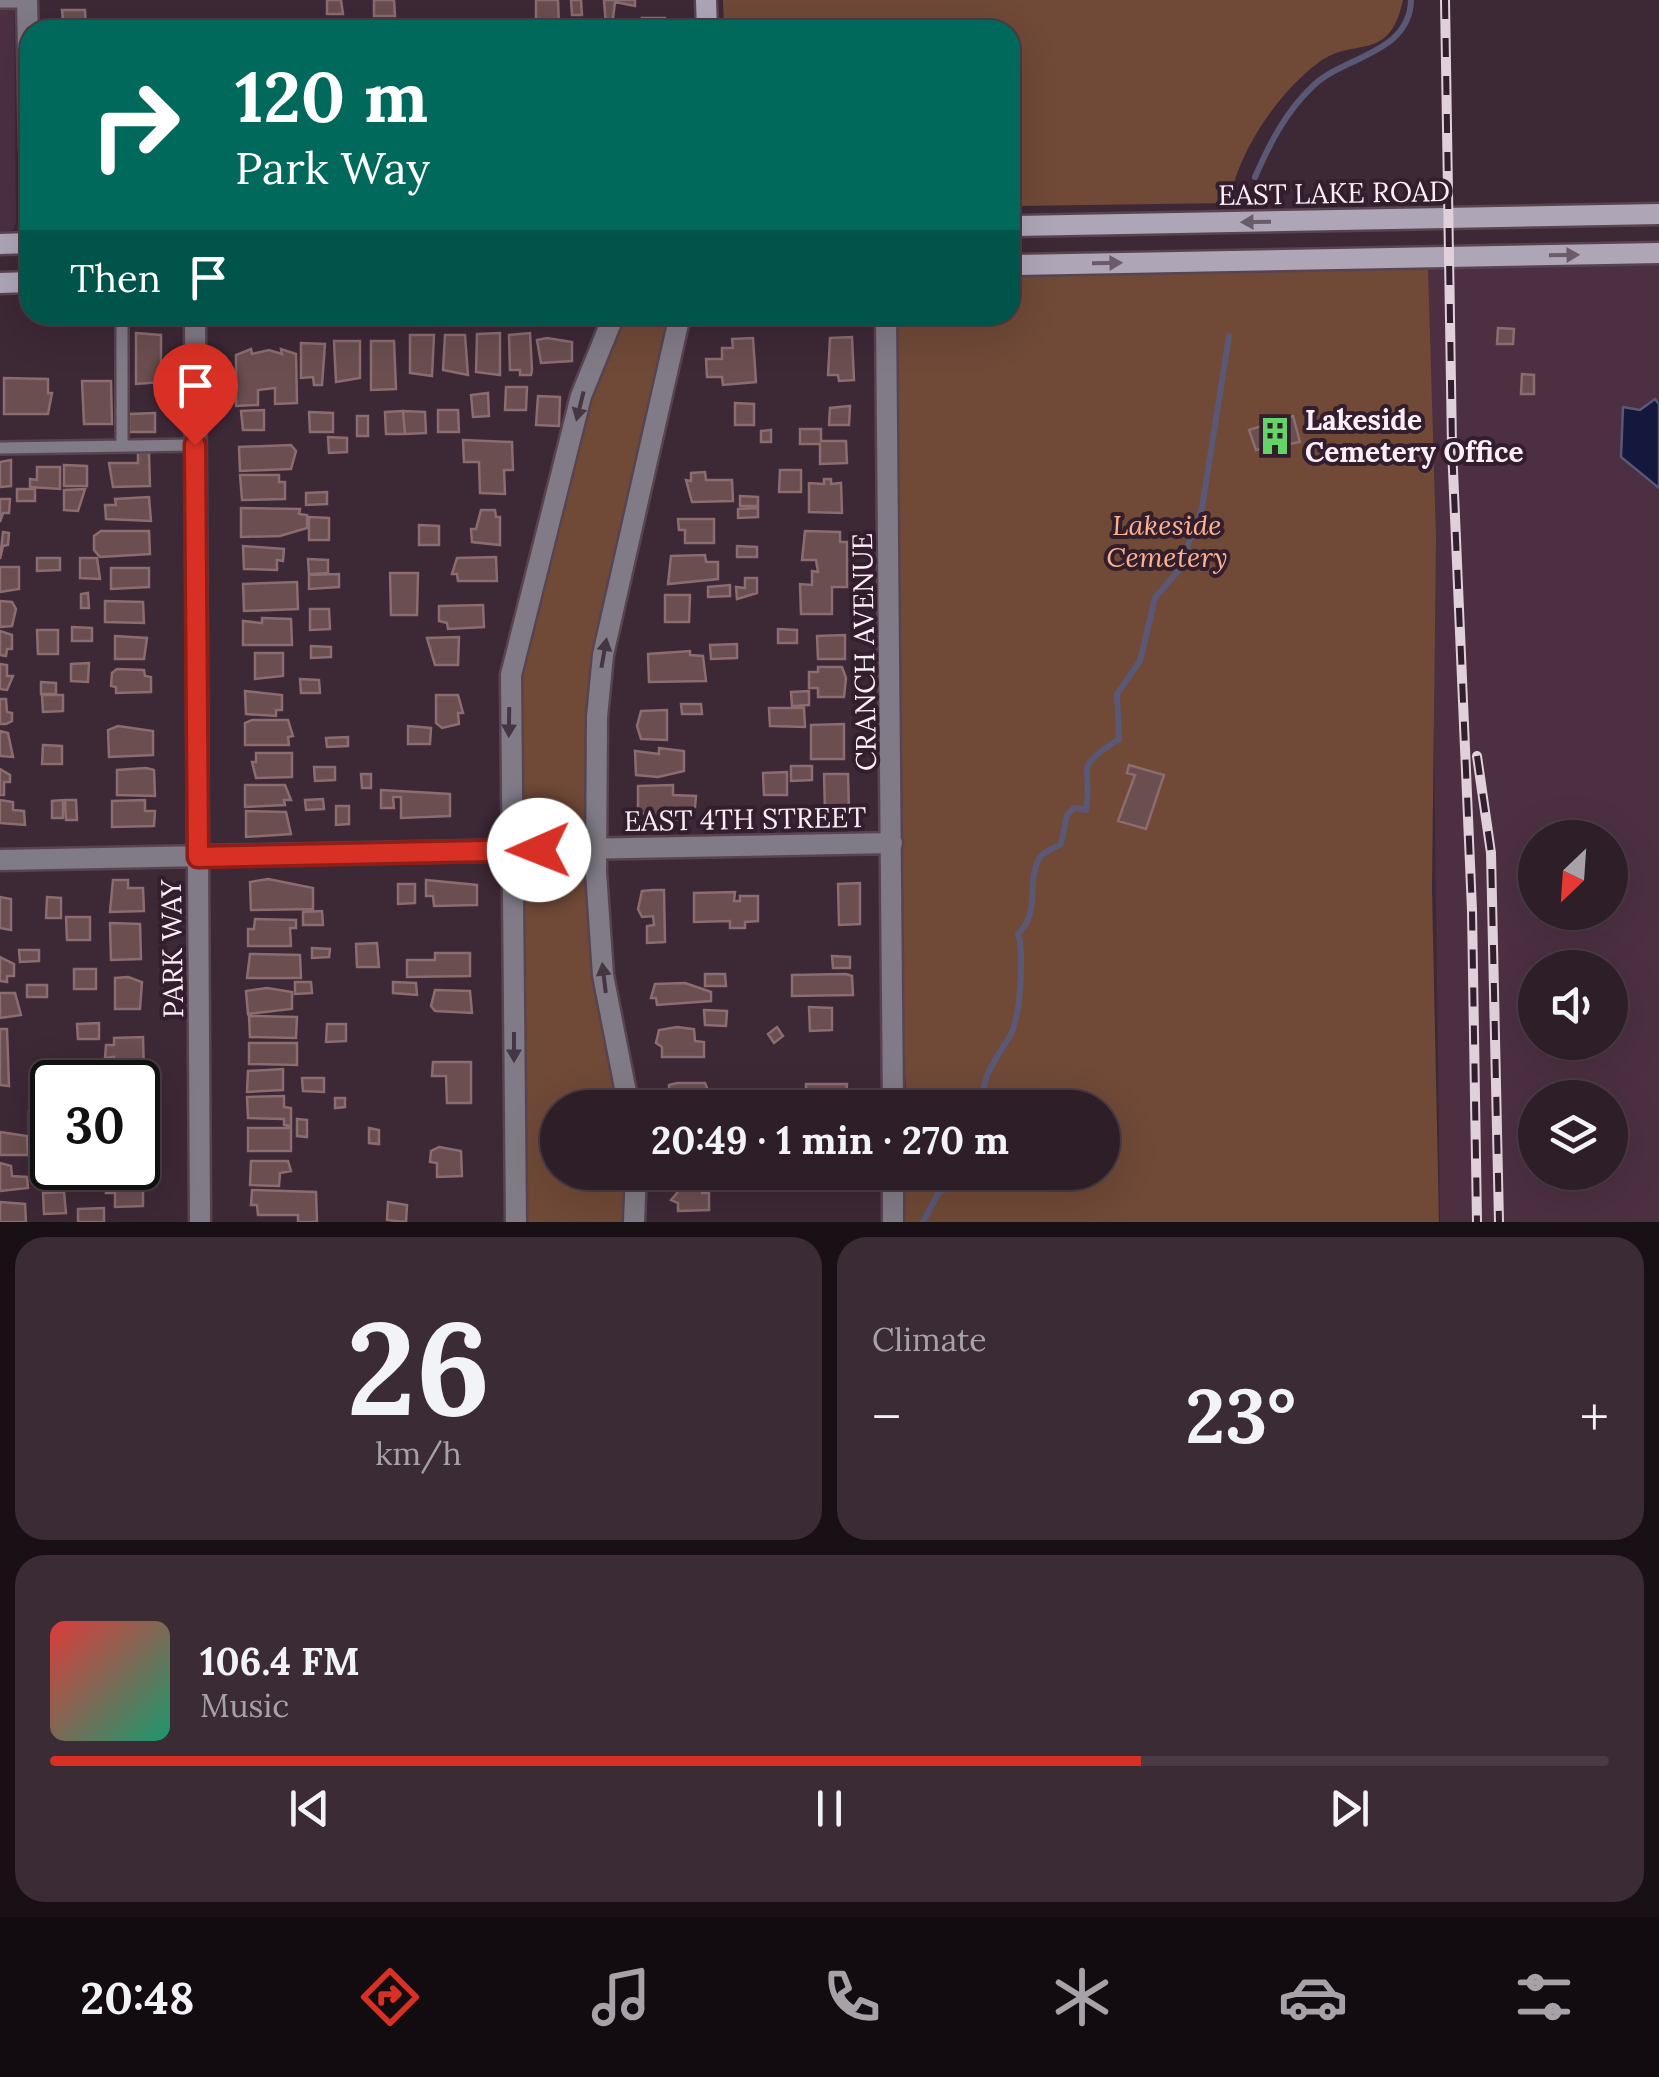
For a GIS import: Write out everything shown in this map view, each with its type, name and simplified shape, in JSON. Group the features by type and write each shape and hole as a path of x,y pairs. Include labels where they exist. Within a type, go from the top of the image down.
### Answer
{"main road":[{"name":"EAST LAKE ROAD","path":"1020,226 1659,214"},
{"path":"1020,265 1659,254"}],"street":[{"name":"PARK WAY","path":"194,325 200,1222"},
{"path":"516,1222 510,674 581,396 610,325"},
{"path":"625,1090 602,975 597,717 602,654 678,325"},
{"name":"CRANCH AVENUE","path":"886,325 893,1090"},
{"name":"EAST 4TH STREET","path":"0,860 892,842"},
{"path":"634,1222 635,1190"},
{"path":"893,1190 893,1222"}],"lane":[{"path":"0,2 27,1"},
{"path":"122,325 122,445"},
{"path":"0,448 195,445"}],"shaded area":[{"path":"0,0 14,0 16,222 13,230 0,233"},
{"path":"1659,263 1659,1222 1440,1222 1428,268"},
{"path":"1655,399 1659,404 1659,488 1621,457 1623,407 1640,410"}],"green space":[{"path":"723,0 1403,0 1397,20 1380,41 1332,55 1288,91 1250,145 1229,203 1020,206 1020,20 724,20"},
{"name":"Lakeside Cemetery","path":"1428,268 1436,538 1432,888 1439,1222 903,1222 904,1190 1120,1190 1120,1090 906,1090 900,989 897,325 1020,325 1020,274"},
{"path":"622,325 668,325 591,671 587,839 524,840 517,833 515,816 522,653 598,360"},
{"path":"580,861 584,870 596,990 617,1090 540,1090 540,1190 628,1190 625,1222 524,1222 521,863"}],"building":[{"path":"327,0 341,0 343,14 327,14"},
{"path":"374,0 394,0 395,16 374,16"},
{"path":"536,0 558,0 559,20 536,20"},
{"path":"571,0 581,0 582,15 572,15"},
{"path":"604,0 635,0 635,6 615,2 613,20 606,20"},
{"path":"62,10 85,10 86,20 63,20"},
{"path":"1498,328 1514,329 1513,344 1497,344"},
{"path":"136,333 161,335 161,382 136,384"},
{"path":"500,333 500,375 476,372 477,334"},
{"path":"530,333 531,375 520,375 520,370 510,370 509,335"},
{"path":"410,335 434,335 432,376 410,373"},
{"path":"445,335 465,335 468,375 443,370"},
{"path":"852,337 854,380 839,381 838,375 828,375 830,338"},
{"path":"753,338 756,382 723,385 722,377 707,377 706,359 722,359 722,348 733,348 732,339"},
{"path":"537,340 572,342 572,361 541,363"},
{"path":"334,341 360,341 360,378 336,382"},
{"path":"371,341 394,341 396,389 371,390"},
{"path":"301,343 325,344 322,385 314,385 313,377 301,378"},
{"path":"251,349 252,354 269,350 282,354 281,349 296,354 297,403 275,404 275,388 258,390 258,405 236,406 236,355"},
{"path":"1522,374 1534,375 1534,394 1521,394"},
{"path":"4,378 48,379 48,393 52,393 48,414 4,414"},
{"path":"82,381 111,381 112,424 84,424"},
{"path":"506,387 527,387 526,410 505,410"},
{"path":"488,393 489,416 473,417 471,395"},
{"path":"538,396 560,397 559,426 536,425"},
{"path":"735,403 754,404 754,425 735,425"},
{"path":"850,406 849,425 829,425 830,408"},
{"path":"264,410 264,430 243,430 241,411"},
{"path":"438,410 458,410 459,432 438,432"},
{"path":"403,411 405,434 386,434 385,412"},
{"path":"403,411 425,412 426,433 405,434"},
{"path":"309,412 333,413 333,432 310,432"},
{"path":"155,413 155,432 129,432 129,414"},
{"path":"357,416 368,416 368,436 357,436"},
{"name":"Lakeside Cemetery Office","path":"1293,416 1300,442 1256,450 1249,430"},
{"path":"800,429 821,429 821,441 846,441 847,463 820,464 820,444 800,444"},
{"path":"771,430 771,442 761,442 761,431"},
{"path":"328,437 347,438 347,452 329,453"},
{"path":"463,440 512,442 513,470 504,470 505,494 480,493 479,462 464,462"},
{"path":"291,445 296,451 291,469 240,471 239,447"},
{"path":"138,452 149,453 150,486 113,487 109,463 138,463"},
{"path":"11,460 11,486 0,487 0,462"},
{"path":"64,465 87,466 87,486 64,486"},
{"path":"37,467 60,467 60,489 30,487 30,479 37,480"},
{"path":"780,470 801,470 801,492 779,492"},
{"path":"705,472 706,480 732,480 733,501 692,502 686,480 691,481 691,473"},
{"path":"240,475 279,475 279,482 285,482 285,499 242,500"},
{"path":"824,479 831,479 831,484 841,483 842,513 809,512 809,483 824,484"},
{"path":"17,489 35,489 35,501 17,501"},
{"path":"85,489 78,511 64,510 64,490"},
{"path":"327,492 327,504 306,505 306,493"},
{"path":"740,496 758,497 758,506 740,506"},
{"path":"149,497 151,521 106,519 105,505 116,505 115,499"},
{"path":"0,499 10,499 9,513 3,513 0,522"},
{"path":"241,508 300,509 299,514 307,515 307,528 280,536 241,537"},
{"path":"758,508 758,517 738,518 738,509"},
{"path":"481,510 495,510 496,517 500,517 500,545 472,542 471,529 476,529"},
{"path":"309,517 329,518 329,540 309,540"},
{"path":"678,519 714,519 714,543 685,543 685,530 679,530"},
{"path":"419,525 439,526 439,545 419,545"},
{"path":"101,531 149,531 150,554 100,557 94,550 94,536"},
{"path":"805,531 840,532 840,542 847,542 847,587 832,587 832,614 801,614 800,584 812,585 812,571 818,572 816,560 802,560"},
{"path":"3,532 9,533 8,545 3,546 0,559"},
{"path":"243,546 284,549 283,561 277,560 277,570 244,569"},
{"path":"737,546 757,547 757,557 737,557"},
{"path":"705,555 706,562 718,562 718,579 668,584 671,556"},
{"path":"496,557 497,581 458,581 457,574 452,574 457,558"},
{"path":"37,558 60,558 60,570 37,571"},
{"path":"80,558 97,558 100,579 80,578"},
{"path":"308,559 328,560 328,573 309,574"},
{"path":"0,567 19,567 19,589 0,592"},
{"path":"111,568 149,568 149,587 111,589"},
{"path":"390,573 418,573 417,615 391,615"},
{"path":"339,574 339,587 309,589 309,575"},
{"path":"745,578 757,578 757,593 737,599 736,587 745,588"},
{"path":"297,582 298,609 244,611 243,584"},
{"path":"730,585 730,596 708,597 708,587"},
{"path":"88,593 89,608 81,608 81,594"},
{"path":"665,595 690,595 689,622 665,622"},
{"path":"0,601 12,602 16,609 12,626 0,627"},
{"path":"105,601 143,602 144,623 105,622"},
{"path":"483,605 484,627 448,629 447,623 439,621 439,606"},
{"path":"310,609 329,609 330,629 310,630"},
{"path":"262,618 291,619 292,645 243,645 243,621 262,623"},
{"path":"72,627 92,628 92,641 72,641"},
{"path":"778,629 797,630 797,643 778,643"},
{"path":"37,630 58,630 58,654 38,654"},
{"path":"0,631 12,635 12,649 7,649 6,656 0,655"},
{"path":"845,635 845,659 818,659 817,636"},
{"path":"115,636 147,638 144,659 115,659"},
{"path":"459,637 458,665 435,665 427,638"},
{"path":"737,644 737,658 711,659 710,645"},
{"path":"311,646 331,647 331,657 311,658"},
{"path":"690,651 690,655 703,656 706,681 649,682 648,654"},
{"path":"255,653 283,653 283,676 255,679"},
{"path":"89,663 88,682 71,681 71,664"},
{"path":"0,664 7,665 7,676 13,676 7,690 0,689"},
{"path":"818,667 842,667 846,678 844,697 818,697 818,688 809,688 809,672 818,672"},
{"path":"117,669 144,670 145,676 151,677 151,692 116,693 116,687 111,686 112,673"},
{"path":"300,679 319,680 320,693 301,693"},
{"path":"41,682 56,683 56,694 41,694"},
{"path":"245,691 282,695 282,710 276,710 276,716 246,714"},
{"path":"809,691 809,705 792,706 791,692"},
{"path":"42,695 63,695 63,711 43,712"},
{"path":"436,695 458,695 463,713 458,713 459,724 442,728 436,723"},
{"path":"0,699 6,699 7,712 12,713 12,721 6,724 0,724"},
{"path":"681,704 701,704 702,714 682,714"},
{"path":"769,708 804,708 805,727 770,726"},
{"path":"667,710 667,740 641,739 637,726 641,711"},
{"path":"288,720 293,736 288,737 289,745 245,745 245,723"},
{"path":"844,724 844,759 811,759 811,725"},
{"path":"118,726 153,731 153,755 109,757 108,730"},
{"path":"408,726 431,728 430,744 408,744"},
{"path":"0,731 8,733 13,757 0,756"},
{"path":"348,737 348,746 327,747 326,738"},
{"path":"43,745 62,746 62,764 42,764"},
{"path":"659,748 684,751 684,771 658,777 636,775 635,751 659,754"},
{"path":"256,753 292,753 292,777 256,778 252,762 256,762"},
{"path":"1129,765 1164,775 1146,829 1118,821 1135,775 1127,773"},
{"path":"791,766 812,766 812,780 791,781"},
{"path":"314,767 335,767 335,780 315,781"},
{"path":"0,769 10,775 10,782 4,782 4,795 0,795"},
{"path":"117,770 154,770 155,796 117,795"},
{"path":"787,772 787,795 764,795 763,773"},
{"path":"361,774 371,774 371,788 362,788"},
{"path":"824,774 848,774 849,811 825,811"},
{"path":"245,785 285,785 291,800 284,800 285,805 245,807"},
{"path":"673,785 673,795 696,796 695,807 686,808 686,819 658,821 658,814 638,814 638,786"},
{"path":"381,790 450,794 450,816 401,818 401,797 393,797 394,808 381,808"},
{"path":"323,799 324,809 306,810 305,800"},
{"path":"0,800 13,802 13,810 24,811 25,825 0,823"},
{"path":"63,800 63,818 52,818 52,801"},
{"path":"65,800 76,800 77,820 66,820"},
{"path":"145,800 145,811 155,811 154,826 112,827 112,801"},
{"path":"336,806 349,806 349,824 336,825"},
{"path":"246,811 286,812 291,834 246,837"},
{"path":"268,879 313,888 313,909 251,910 250,882"},
{"path":"113,880 128,880 128,888 143,888 144,911 110,912"},
{"path":"426,880 477,885 477,905 434,906 433,896 426,896"},
{"path":"860,883 860,924 839,925 838,884"},
{"path":"398,884 415,884 415,903 398,904"},
{"path":"664,890 665,942 647,943 647,926 654,925 653,916 642,917 638,909 642,891"},
{"path":"735,892 734,901 740,901 740,896 758,896 758,921 745,922 745,928 730,928 730,921 694,922 694,893"},
{"path":"0,897 11,899 11,930 0,928"},
{"path":"47,897 61,898 61,918 46,918"},
{"path":"322,911 323,925 303,925 303,912"},
{"path":"66,917 90,917 90,940 67,940"},
{"path":"255,919 296,920 296,928 290,928 291,946 248,946 248,929 254,929"},
{"path":"110,923 140,924 141,959 111,960"},
{"path":"377,943 379,967 357,967 356,944"},
{"path":"312,948 330,949 329,957 312,958"},
{"path":"19,950 39,950 39,961 20,962"},
{"path":"435,953 470,953 470,976 407,977 407,960 435,960"},
{"path":"250,954 300,955 301,978 247,978"},
{"path":"832,956 850,957 850,968 833,968"},
{"path":"0,957 14,964 14,976 7,976 7,982 0,981"},
{"path":"74,969 96,969 96,989 74,989"},
{"path":"705,974 725,974 726,986 705,986"},
{"path":"792,975 852,976 853,995 792,996"},
{"path":"115,978 142,982 140,1009 115,1009"},
{"path":"295,982 311,982 312,993 295,994"},
{"path":"393,982 416,983 417,995 393,993"},
{"path":"685,983 711,992 711,1001 657,1005 656,998 651,998 655,984"},
{"path":"27,985 47,985 47,997 27,997"},
{"path":"267,988 292,992 292,1009 248,1014 246,991"},
{"path":"435,990 470,991 472,1013 435,1011 431,1006"},
{"path":"0,993 15,993 21,1015 0,1018"},
{"path":"809,1007 832,1008 832,1030 810,1031"},
{"path":"704,1010 727,1011 726,1026 705,1025"},
{"path":"249,1016 297,1017 296,1038 250,1037"},
{"path":"99,1023 99,1039 78,1039 77,1024"},
{"path":"327,1024 346,1024 346,1041 326,1042"},
{"path":"777,1027 783,1036 774,1043 768,1034"},
{"path":"0,1029 7,1029 9,1086 0,1085"},
{"path":"694,1029 695,1041 704,1042 704,1057 662,1057 662,1047 656,1043 659,1030"},
{"path":"143,1037 144,1060 105,1058 106,1045 114,1045 114,1038"},
{"path":"249,1043 297,1043 297,1065 249,1064"},
{"path":"433,1062 471,1062 471,1103 447,1103 446,1076 432,1076"},
{"path":"283,1069 283,1090 247,1092 248,1071"},
{"path":"302,1078 324,1078 324,1092 303,1091"},
{"path":"705,1083 708,1090 669,1090 669,1085"},
{"path":"806,1084 847,1084 847,1090 806,1090"},
{"path":"284,1096 284,1107 291,1108 291,1126 284,1125 284,1119 248,1118 247,1097"},
{"path":"335,1098 345,1098 345,1107 335,1108"},
{"path":"297,1119 307,1120 307,1137 297,1136"},
{"path":"248,1128 291,1128 291,1151 248,1151"},
{"path":"369,1128 379,1130 379,1144 369,1143"},
{"path":"0,1132 27,1136 28,1155 0,1155"},
{"path":"439,1147 461,1151 462,1176 437,1177 437,1163 430,1162 431,1151"},
{"path":"251,1161 288,1161 291,1171 280,1173 279,1186 250,1185"},
{"path":"0,1163 11,1166 12,1176 27,1177 28,1188 0,1191"},
{"path":"143,1190 143,1206 115,1207 115,1193 106,1193"},
{"path":"252,1190 316,1192 317,1222 298,1222 298,1215 258,1215 257,1205 251,1205"},
{"path":"64,1192 66,1213 44,1214 43,1193"},
{"path":"677,1193 709,1193 709,1210 678,1211 678,1203 671,1200"},
{"path":"0,1202 25,1204 26,1222 0,1222"},
{"path":"388,1202 407,1205 406,1222 387,1220"},
{"path":"104,1208 104,1222 78,1222 78,1209"}],"waterway":[{"path":"1255,177 1280,128 1304,95 1327,75 1388,43 1408,18 1411,0"},
{"path":"984,1090 1017,1015 1021,969 1018,934 1032,906 1036,867 1042,855 1061,844 1067,815 1074,808 1086,810 1089,763 1119,739 1117,694 1140,661 1155,598 1178,571 1202,508 1229,336"},
{"path":"923,1222 939,1192 944,1190"}],"railway":[{"path":"1445,0 1452,447 1472,910 1477,1222"},
{"path":"1477,756 1491,853 1499,1222"}],"place":[{"name":"Lakeside Cemetery Office","path":"1275,436"}],"route":[{"path":"195,445 198,857 539,850"}]}
